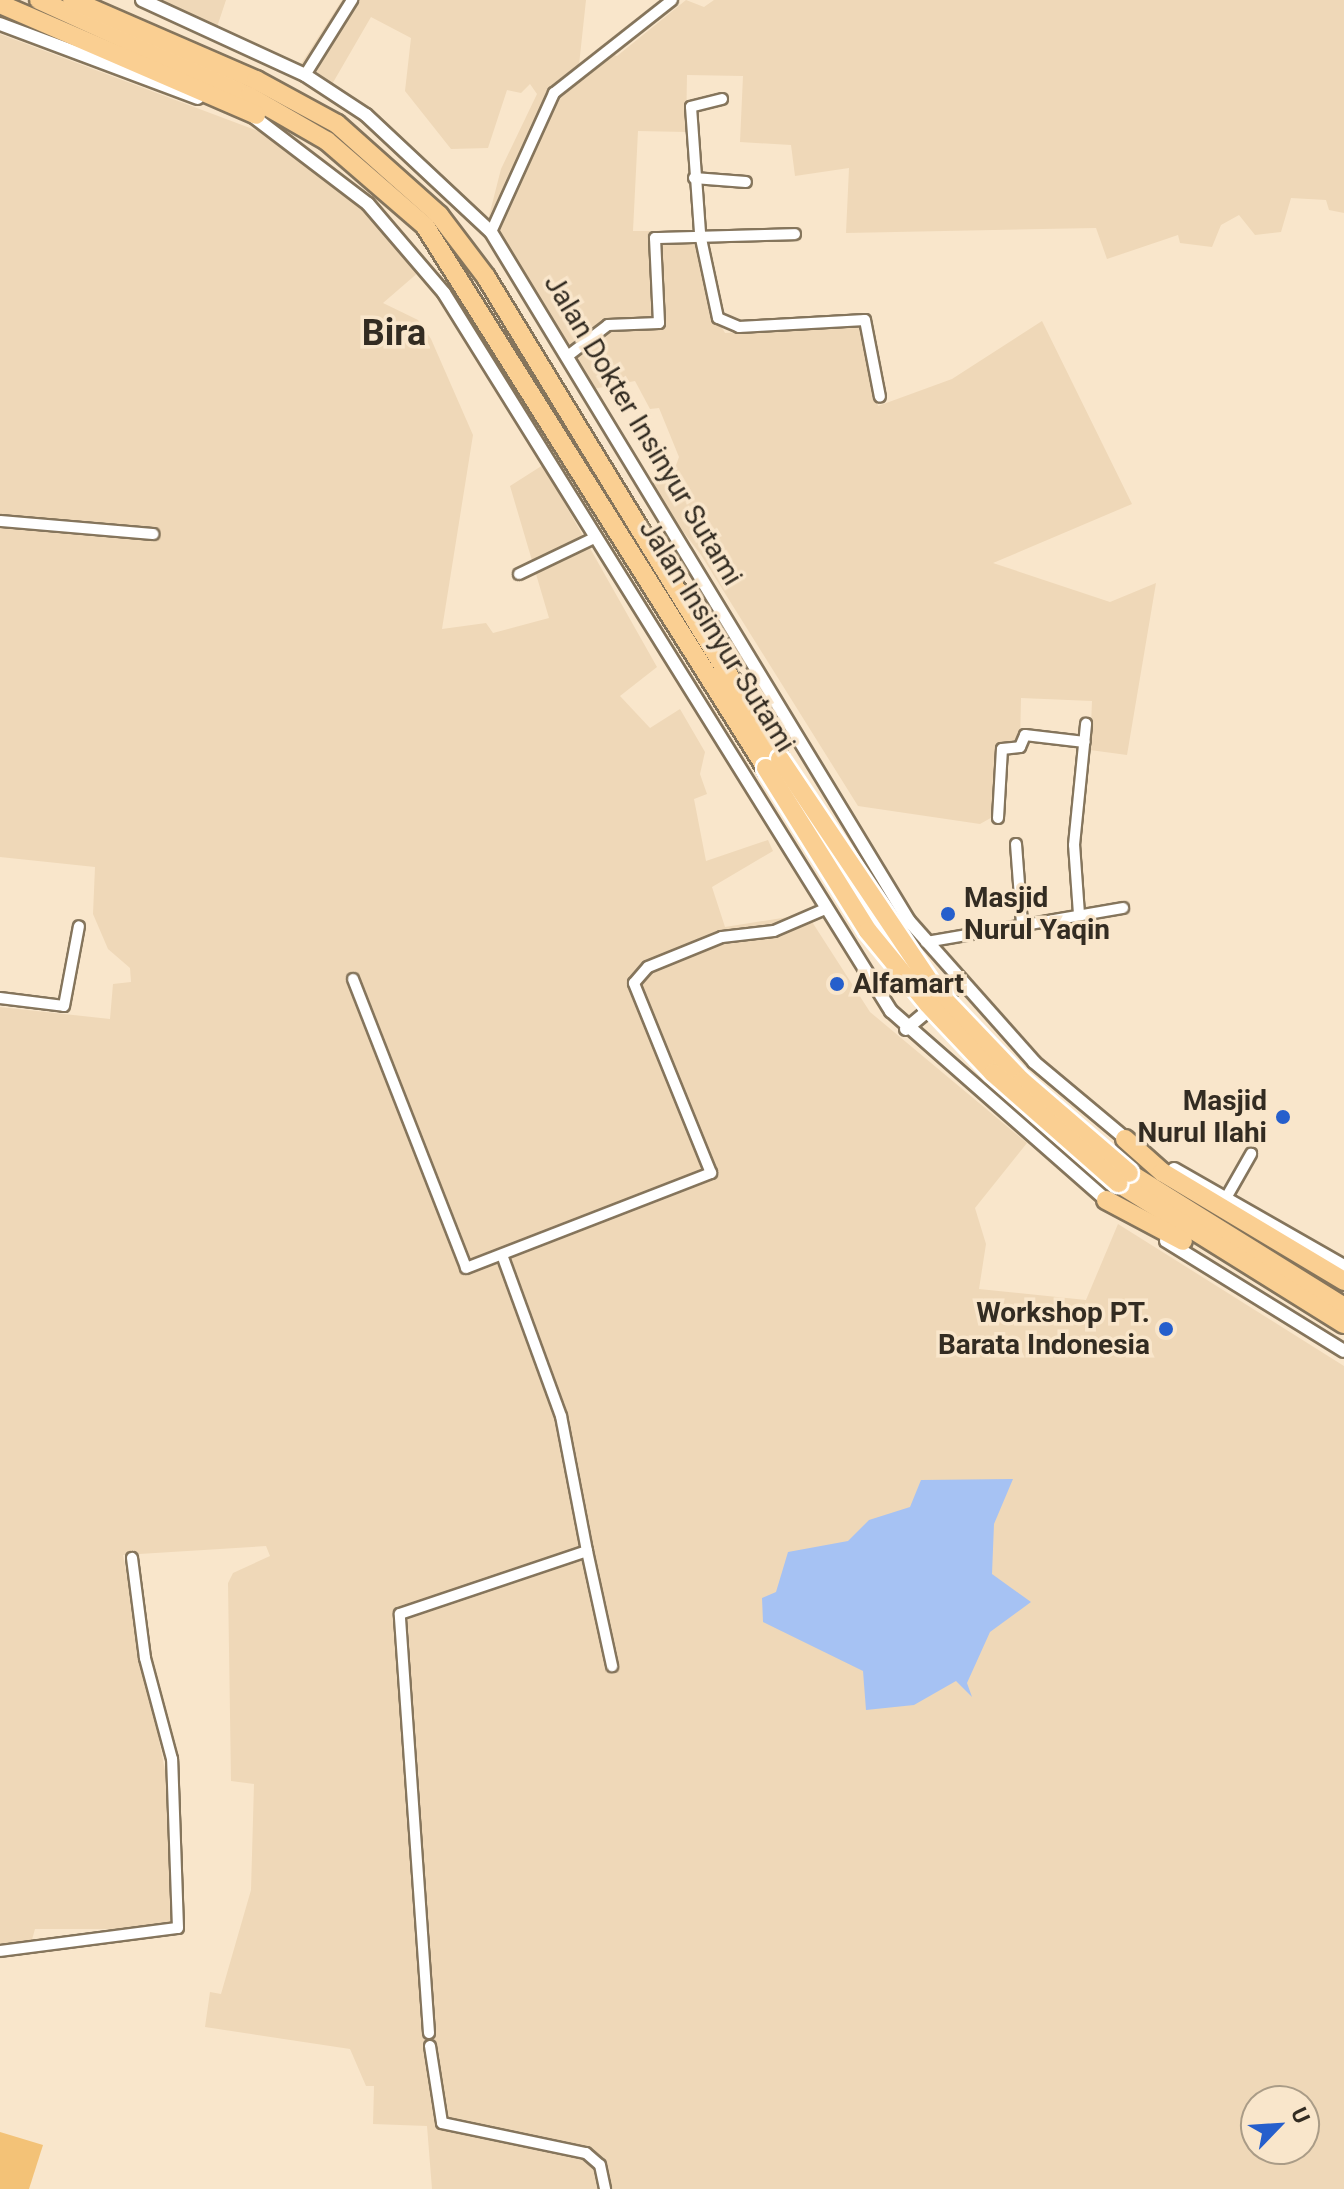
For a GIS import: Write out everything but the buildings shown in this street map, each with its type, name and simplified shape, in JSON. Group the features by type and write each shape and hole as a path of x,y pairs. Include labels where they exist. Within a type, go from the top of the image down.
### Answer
{"highway":[{"name":"Jalan Insinyur Sutami","path":"39,0 249,96 327,141 425,226 773,764 882,922 935,990 1022,1081 1123,1178 1317,1310 1344,1324"},
{"name":"Jalan Insinyur Sutami","path":"72,0 256,80 337,124 439,215 486,277 773,764"},
{"path":"0,4 256,115"},
{"path":"1125,1139 1162,1172 1344,1281"},
{"name":"Jalan Insinyur Sutami","path":"1123,1178 1344,1307"},
{"path":"1106,1200 1317,1310"}],"street":[{"name":"Jalan Dokter Insinyur Sutami","path":"142,0 305,75 366,115 491,232 926,942 983,1008 1125,1139 1344,1266"},
{"path":"305,75 352,0"},
{"path":"491,232 554,93 672,0"},
{"path":"0,24 256,115 407,244 825,909 906,1029 1106,1200 1344,1351"},
{"path":"722,99 691,104 700,234 723,323 865,320 880,397"},
{"path":"694,178 746,182"},
{"path":"569,355 608,325 659,323 652,240 700,234 795,234"},
{"path":"0,521 153,534"},
{"path":"519,574 594,538"},
{"path":"1079,914 1074,845 1086,724"},
{"path":"998,818 1002,749 1020,747 1025,735 1085,742"},
{"path":"1016,844 1022,923"},
{"path":"926,942 1123,908"},
{"path":"353,979 466,1268 711,1173 634,983 648,967 722,937 774,931 825,909"},
{"path":"0,998 64,1006 79,926"},
{"path":"906,1029 961,983"},
{"path":"1226,1198 1251,1154"},
{"path":"502,1255 561,1416 612,1666"},
{"path":"429,2033 400,1614 587,1551"},
{"path":"0,1951 178,1928 172,1759 145,1658 132,1558"},
{"path":"430,2046 442,2123 586,2153 600,2165 605,2189"}],"shaded area":[{"path":"152,0 226,0 217,27"},
{"path":"342,0 586,0 579,65 601,51 617,56 686,0 704,7 714,0 1344,0 1344,213 1329,210 1326,200 1291,198 1281,232 1255,235 1239,215 1221,225 1212,247 1180,243 1178,235 1107,259 1096,228 846,233 849,168 795,176 791,145 740,142 743,76 687,75 686,132 638,131 633,231 695,231 713,312 725,333 867,325 878,406 952,379 1042,321 1132,504 993,563 1110,602 1156,583 1127,755 1090,750 1092,701 1021,698 1020,745 999,744 996,815 980,824 858,806 701,555 645,481 675,468 679,457 659,408 650,409 635,381 593,389 488,220 501,169 537,94 530,84 521,93 507,90 488,148 451,149 405,91 411,38 371,17 331,86 299,67"},
{"path":"0,34 287,142 375,218 420,271 383,303 418,320 431,339 473,435 442,629 486,623 493,633 549,618 510,486 543,465 657,667 620,696 650,728 680,709 705,752 700,774 707,794 694,799 706,861 768,840 773,851 712,887 725,927 807,914 870,1012 1027,1143 975,1208 986,1244 979,1289 1086,1300 1118,1224 1344,1366 1344,2189 432,2189 427,2126 373,2124 374,2086 366,2086 350,2049 205,2027 210,1992 221,1994 251,1890 254,1784 231,1781 228,1583 233,1573 270,1556 266,1546 123,1555 169,1791 172,1929 35,1929 31,1943 0,1949 0,1007 110,1019 113,984 131,982 130,968 108,949 93,914 95,867 0,857"},
{"path":"0,2132 43,2145 29,2189 0,2189"}],"water":[{"path":"1013,1479 994,1524 992,1574 1031,1602 990,1632 967,1683 972,1697 956,1681 914,1705 866,1710 863,1671 763,1622 762,1598 776,1592 788,1552 848,1541 869,1520 910,1507 921,1480"}],"place":[{"name":"Masjid Nurul Yaqin","path":"948,914"},
{"name":"Alfamart","path":"837,984"},
{"name":"Masjid Nurul Ilahi","path":"1283,1117"},
{"name":"Workshop PT. Barata Indonesia","path":"1166,1329"}],"district":[{"name":"Bira","path":"394,334"}]}
